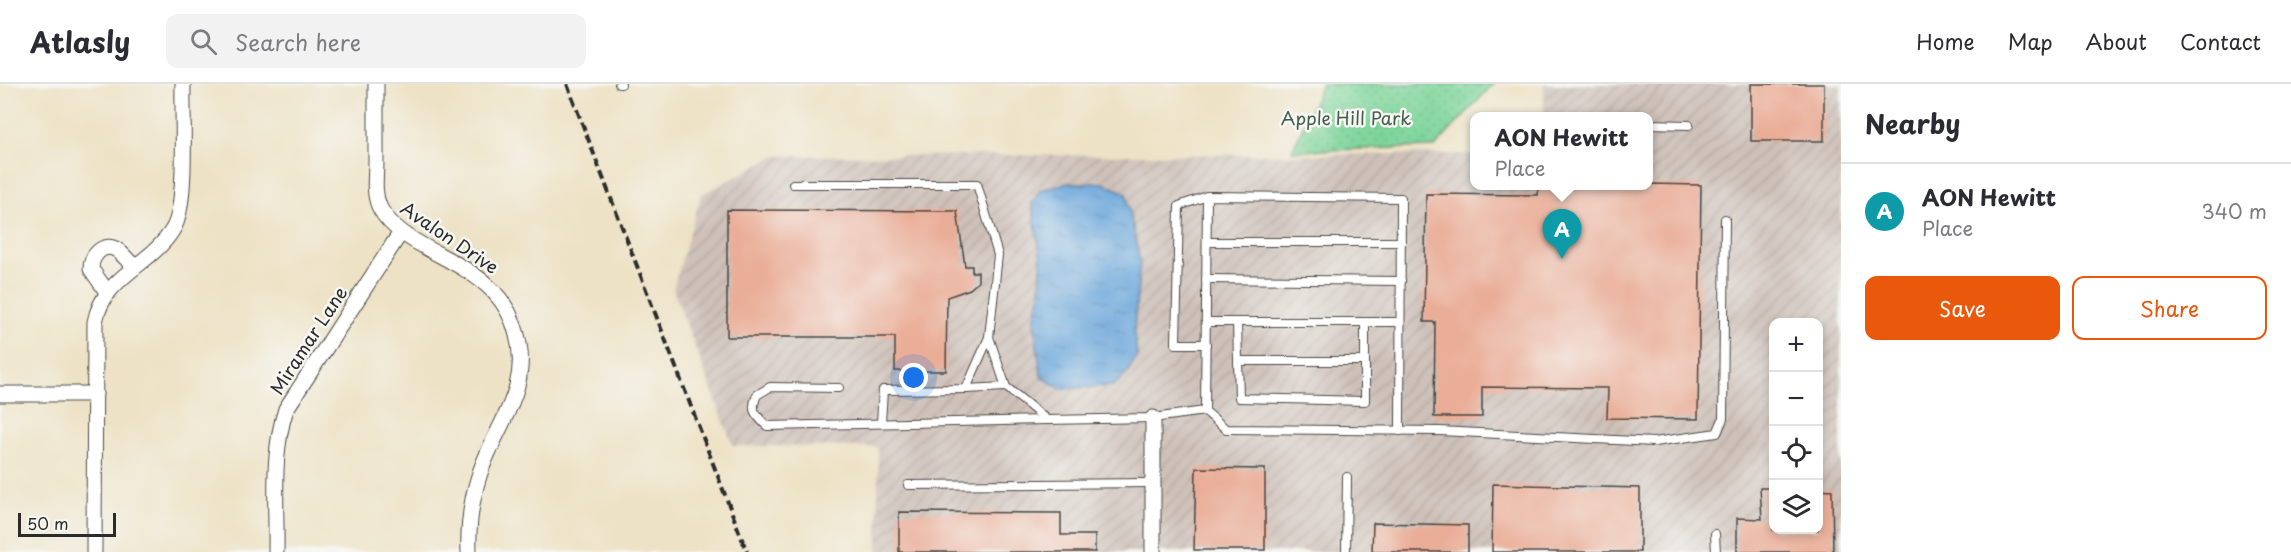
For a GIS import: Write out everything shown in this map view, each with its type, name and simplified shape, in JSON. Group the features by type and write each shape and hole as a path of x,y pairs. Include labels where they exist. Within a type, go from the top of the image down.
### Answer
{"street":[{"path":"93,552 95,321 100,304 107,292 175,228 180,208 183,84"},
{"name":"Avalon Drive","path":"376,84 376,196 384,215 401,232 477,276 494,290 506,307 518,335 519,385 479,475 471,506 469,552"},
{"name":"Miramar Lane","path":"276,552 277,453 279,429 286,409 401,232"},
{"path":"107,292 91,269 91,261 98,252 106,248 116,249 134,267"},
{"path":"0,394 95,394"},
{"path":"1153,418 1153,552"}],"lane":[{"path":"1653,124 1689,124"},
{"path":"793,184 976,184 998,255 989,338 966,389"},
{"path":"1205,411 1207,196"},
{"path":"1206,344 1176,344 1179,206 1207,196 1401,198 1400,431"},
{"path":"839,388 770,387 756,394 753,405 756,415 767,426 1153,418 1205,411 1226,429 1400,431 1654,442 1717,433 1723,419 1725,219"},
{"path":"1207,242 1401,242"},
{"path":"1206,279 1401,281"},
{"path":"1206,322 1401,321"},
{"path":"1237,322 1239,398 1365,401 1365,322"},
{"path":"989,338 1006,387 1047,420"},
{"path":"1238,361 1365,361"},
{"path":"881,423 883,390 1006,387"},
{"path":"1346,552 1347,477"},
{"path":"908,485 1153,483"},
{"path":"1715,534 1716,552"}],"shaded area":[{"path":"1544,84 1841,84 1841,552 878,552 878,447 733,446 673,289 701,195 775,156 1470,154 1470,190 1653,190 1653,112 1544,112"}],"green space":[{"name":"Apple Hill Park","path":"1322,84 1493,84 1435,147 1292,151"}],"water":[{"path":"1067,183 1103,183 1126,193 1140,262 1134,330 1137,356 1125,376 1113,386 1061,389 1041,376 1034,320 1040,296 1041,260 1032,204 1040,190"}],"building":[{"path":"1751,84 1824,84 1824,141 1751,141"},
{"path":"1653,184 1701,185 1698,419 1607,418 1608,388 1482,387 1482,417 1434,417 1435,322 1424,322 1426,194 1538,195 1538,190 1653,190"},
{"path":"727,210 957,211 965,266 972,266 972,272 978,272 978,282 970,289 947,297 946,371 895,371 895,337 727,337"},
{"path":"1196,468 1265,469 1265,550 1194,550"},
{"path":"1493,484 1640,488 1640,552 1492,552"},
{"path":"1760,488 1769,488 1769,534 1823,534 1823,489 1832,490 1833,552 1737,552 1737,518 1762,519"},
{"path":"899,512 1061,513 1061,535 1095,535 1095,552 899,552"},
{"path":"1373,523 1468,525 1468,552 1372,552"}],"railway":[{"path":"567,84 747,552"}],"place":[{"name":"AON Hewitt","path":"1562,259"}]}
